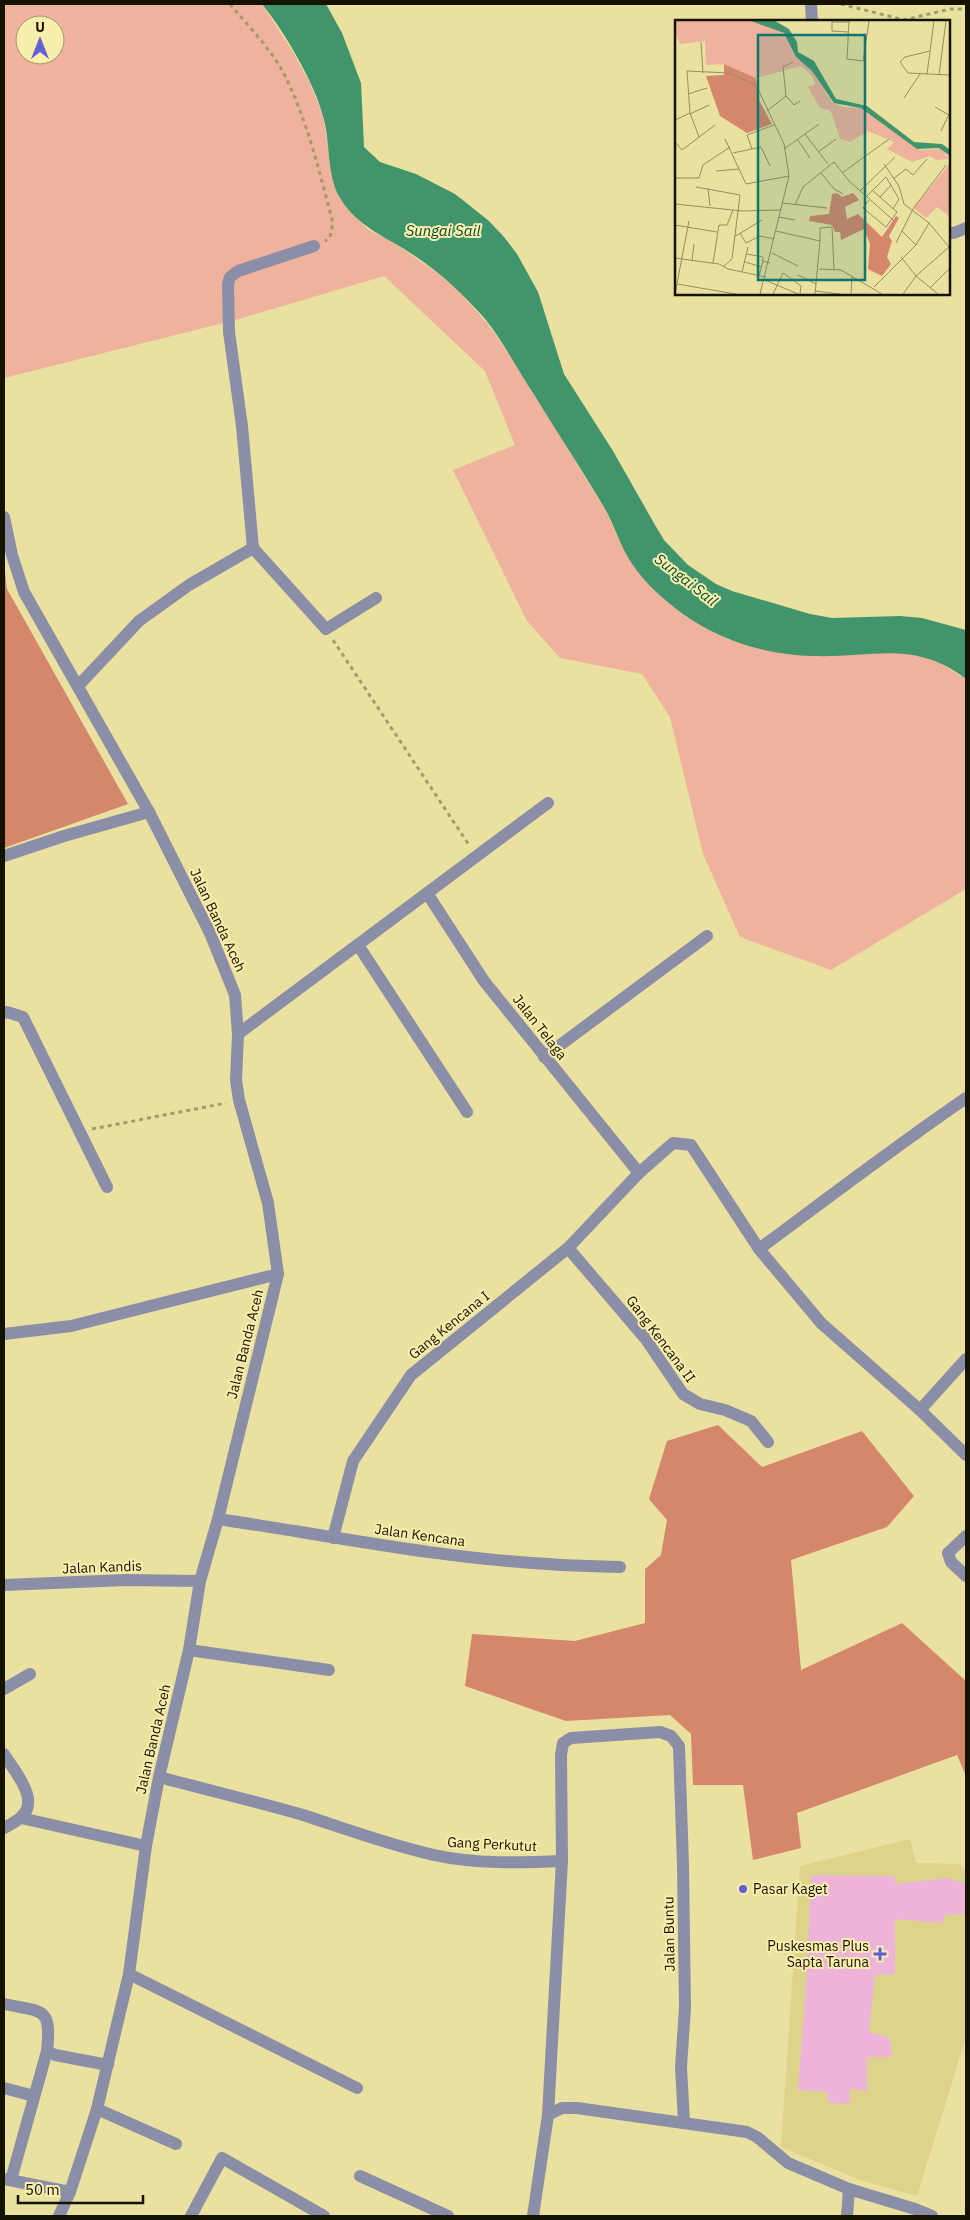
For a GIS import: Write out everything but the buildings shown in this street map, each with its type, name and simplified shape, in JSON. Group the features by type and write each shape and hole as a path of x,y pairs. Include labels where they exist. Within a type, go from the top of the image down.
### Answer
{"street":[{"path":"811,4 812,20"},
{"path":"950,233 966,228"},
{"path":"314,246 238,271 230,277 228,284 229,332 242,426 253,548 326,629 376,598"},
{"name":"Jalan Banda Aceh","path":"4,517 12,555 24,592 149,812 210,933 232,985 238,1034 236,1080 239,1100 268,1203 278,1274 218,1519 200,1581 189,1650 159,1777 146,1846 129,1974 98,2109 70,2192 59,2216"},
{"path":"78,686 138,621 189,585 253,548"},
{"path":"238,1034 548,803"},
{"path":"4,856 149,812"},
{"name":"Jalan Telaga","path":"427,893 484,981 639,1173"},
{"path":"544,1057 707,936"},
{"path":"358,945 467,1112"},
{"path":"4,1013 23,1016 107,1187"},
{"path":"966,1098 909,1137 876,1164 759,1249 821,1322 920,1410 966,1456"},
{"name":"Gang Kencana I","path":"332,1538 353,1461 411,1375 568,1248 639,1173 673,1143 691,1145 759,1249"},
{"name":"Gang Kencana II","path":"568,1248 645,1338 683,1394 700,1404 725,1410 750,1421 768,1442"},
{"path":"4,1334 71,1326 278,1274"},
{"path":"920,1410 966,1359"},
{"name":"Jalan Kencana","path":"218,1519 332,1538 504,1560 547,1564 620,1566"},
{"path":"966,1536 948,1553 951,1562 966,1576"},
{"name":"Jalan Kandis","path":"4,1585 126,1580 200,1581"},
{"path":"189,1650 330,1670"},
{"path":"4,1689 30,1674"},
{"name":"Jalan Buntu","path":"562,1861 561,1755 563,1743 571,1738 660,1732 671,1736 679,1746 685,2008 681,2068 684,2122"},
{"path":"4,1754 29,1796 28,1809 21,1818 4,1828"},
{"name":"Gang Perkutut","path":"159,1777 301,1815 384,1842 434,1855 470,1860 562,1861"},
{"path":"21,1818 146,1846"},
{"path":"533,2216 548,2115 562,1861"},
{"path":"129,1974 357,2088"},
{"path":"4,2004 40,2012 48,2019 49,2029 47,2051 7,2179 70,2192"},
{"path":"47,2051 55,2055 108,2065"},
{"path":"4,2088 34,2096"},
{"path":"548,2115 562,2108 577,2108 747,2132 757,2137 788,2163 849,2188 932,2216"},
{"path":"98,2109 176,2144"},
{"path":"191,2216 222,2158 324,2216"},
{"path":"360,2176 448,2216"},
{"path":"847,2216 849,2188"}],"path":[{"path":"230,4 259,39 287,79 307,130 332,223 330,237 314,246"},
{"path":"841,4 904,20 950,9 966,9"},
{"path":"326,629 476,855"},
{"path":"79,1132 239,1100"}],"shaded area":[{"path":"4,4 262,4 293,52 309,82 323,115 335,187 341,200 367,229 391,241 455,287 487,323 515,362 606,511 626,554 651,586 686,616 726,638 837,655 885,652 915,654 935,660 966,679 966,889 831,970 740,937 703,854 670,717 642,674 560,658 527,621 453,470 515,445 485,371 384,276 239,319 4,378"},
{"path":"4,563 7,589 128,804 4,848"},
{"path":"718,1425 762,1467 862,1431 914,1496 887,1527 791,1560 801,1670 902,1623 966,1681 966,1776 957,1755 797,1813 801,1848 753,1860 743,1785 693,1785 691,1734 670,1715 566,1721 465,1686 472,1634 575,1641 645,1623 645,1569 661,1555 667,1520 649,1499 667,1441"},
{"name":"Puskesmas Plus Sapta Taruna","path":"910,1839 916,1863 960,1864 966,1871 966,2037 917,2196 860,2180 781,2147 800,1866"}],"water":[{"name":"Sungai Sail","path":"262,4 326,4 342,33 361,83 364,147 380,162 416,174 455,194 489,221 517,254 538,292 564,374 613,451 664,540 688,565 716,584 732,591 810,614 832,618 900,616 922,618 966,630 966,679 947,667 928,659 910,655 892,653 834,656 796,655 745,645 698,624 658,594 630,561 597,495 486,320 444,278 415,256 374,232 347,208 340,198 333,179 323,116 313,88 280,28"}],"place":[{"name":"Pasar Kaget","path":"743,1889"},
{"name":"Puskesmas Plus Sapta Taruna","path":"880,1954"}]}
